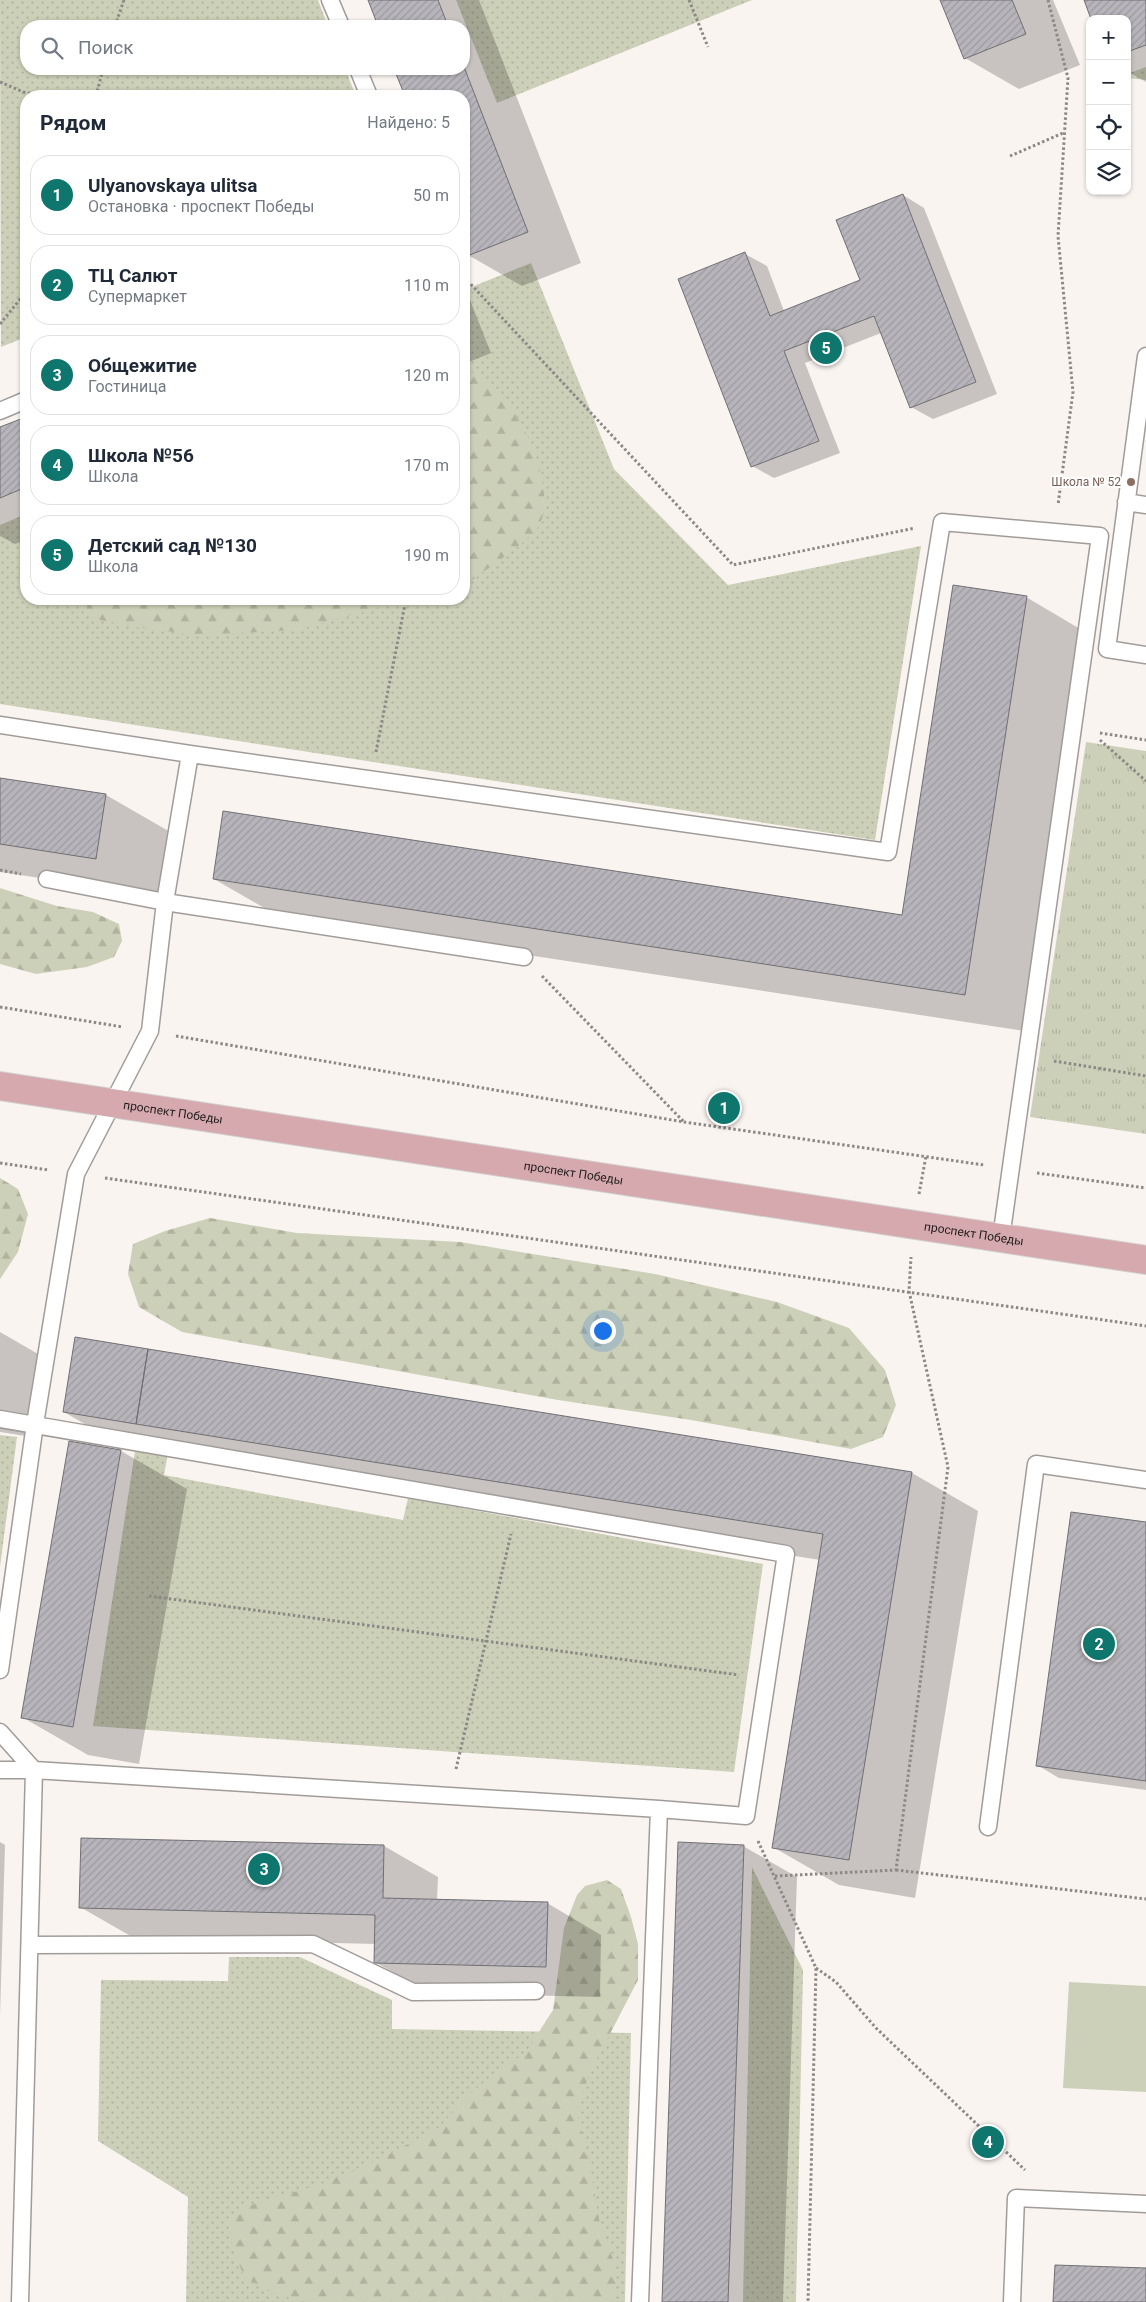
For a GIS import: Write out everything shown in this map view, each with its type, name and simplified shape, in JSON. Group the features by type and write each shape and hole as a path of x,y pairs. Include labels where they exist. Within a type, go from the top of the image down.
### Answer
{"main road":[{"name":"проспект Победы","path":"0,1086 1146,1260"}],"lane":[{"path":"330,0 338,20"},
{"path":"360,75 367,90"},
{"path":"1107,649 1126,502 1140,448 1146,356"},
{"path":"0,411 20,403"},
{"path":"1126,502 1146,505"},
{"path":"0,725 371,780 888,852 942,522 1100,536 1001,1238"},
{"path":"1085,644 1146,655"},
{"path":"0,1670 36,1424 76,1174 150,1032 165,902 190,754"},
{"path":"47,879 165,902 524,958"},
{"path":"0,1419 786,1554 746,1816 34,1770 0,1770"},
{"path":"988,1827 1036,1464 1146,1480"},
{"path":"0,1732 34,1770 20,2302"},
{"path":"640,2302 659,1809"},
{"path":"30,1945 313,1944 413,1992 536,1991"},
{"path":"1012,2302 1016,2198 1146,2204"}],"path":[{"path":"117,20 124,0"},
{"path":"689,0 708,47"},
{"path":"1048,0 1068,78 1058,236 1072,392 1055,532"},
{"path":"98,90 102,75"},
{"path":"0,82 20,91"},
{"path":"1010,156 1065,132"},
{"path":"470,284 733,564 942,522"},
{"path":"0,324 20,299"},
{"path":"371,780 405,605"},
{"path":"1072,729 1146,740"},
{"path":"1090,732 1146,781"},
{"path":"524,958 684,1122"},
{"path":"0,1007 684,1122 1146,1188"},
{"path":"1026,1057 1146,1076"},
{"path":"0,1163 1146,1326"},
{"path":"896,1870 948,1467 908,1291 913,1224"},
{"path":"449,1796 517,1507"},
{"path":"149,1596 767,1679"},
{"path":"746,1816 816,1968 808,2302"},
{"path":"774,1876 896,1870 1146,1899"},
{"path":"816,1968 836,1982 876,2028 1057,2200"}],"green space":[{"path":"0,0 318,0 326,20 20,20 20,75 347,75 354,90 20,90 20,339 1,347"},
{"path":"456,0 752,0 497,103 470,35 470,20 464,20"},
{"path":"1146,67 1146,80 1131,78 1131,73"},
{"path":"531,263 614,469 728,585 921,546 875,840 0,704 0,525 20,517 20,605 470,605 470,288"},
{"path":"475,372 506,400 523,427 538,464 543,484 544,502 542,518 535,531 522,543 470,581 470,373"},
{"path":"87,605 387,605 297,630 198,635 135,627 91,618"},
{"path":"1086,742 1146,751 1146,1134 1030,1117"},
{"path":"0,888 57,906 93,912 119,924 122,941 114,957 87,967 36,974 0,964"},
{"path":"0,1178 18,1189 28,1214 18,1252 0,1279"},
{"path":"210,1218 297,1233 460,1242 655,1274 777,1302 849,1328 885,1370 896,1405 883,1437 851,1449 691,1420 558,1400 182,1332 139,1307 128,1274 133,1244 165,1231"},
{"path":"0,1435 17,1437 0,1567"},
{"path":"135,1451 168,1453 164,1475 403,1520 408,1498 763,1564 734,1772 93,1726"},
{"path":"752,1867 803,1970 796,2302 743,2302"},
{"path":"607,1880 621,1889 631,1917 638,1944 638,1980 589,2074 577,2113 589,2161 599,2219 617,2271 614,2302 308,2302 274,2294 244,2277 233,2248 227,2219 243,2207 322,2184 384,2157 440,2127 463,2100 488,2079 526,2052 553,2010 564,1928 577,1895 585,1886"},
{"path":"229,1957 300,1957 392,2000 392,2029 631,2033 625,2302 186,2302 188,2197 98,2141 101,1980 228,1981"},
{"path":"1069,1982 1146,1986 1146,2092 1063,2088"}],"building":[{"path":"368,0 438,0 446,20 376,20"},
{"path":"940,0 1012,0 1026,34 964,59"},
{"path":"1084,0 1146,0 1146,45 1131,51 1131,15 1090,15"},
{"path":"396,75 467,75 528,232 470,255 470,90 403,90"},
{"path":"903,194 976,382 910,408 874,316 784,351 819,441 751,467 678,279 745,252 770,316 860,280 836,220"},
{"path":"20,419 20,490 0,498 0,427"},
{"path":"953,585 1027,596 965,995 213,879 223,811 902,915"},
{"path":"0,778 106,794 96,859 0,844"},
{"path":"75,1337 148,1349 136,1424 63,1412"},
{"path":"148,1349 912,1472 849,1860 772,1848 823,1534 136,1424"},
{"path":"69,1441 121,1450 73,1727 21,1718"},
{"path":"1071,1512 1146,1522 1146,1781 1036,1766"},
{"path":"81,1838 384,1845 383,1898 548,1902 546,1967 374,1963 375,1915 79,1908"},
{"path":"678,1842 744,1845 728,2302 662,2302"},
{"path":"1055,2265 1146,2268 1146,2302 1053,2302"}],"place":[{"name":"Детский сад №130","path":"826,348"},
{"name":"Школа № 52","path":"1131,482"},
{"name":"Ulyanovskaya ulitsa","path":"724,1108"},
{"name":"ТЦ Салют","path":"1099,1644"},
{"name":"Общежитие","path":"264,1869"},
{"name":"Школа №56","path":"988,2142"}]}
